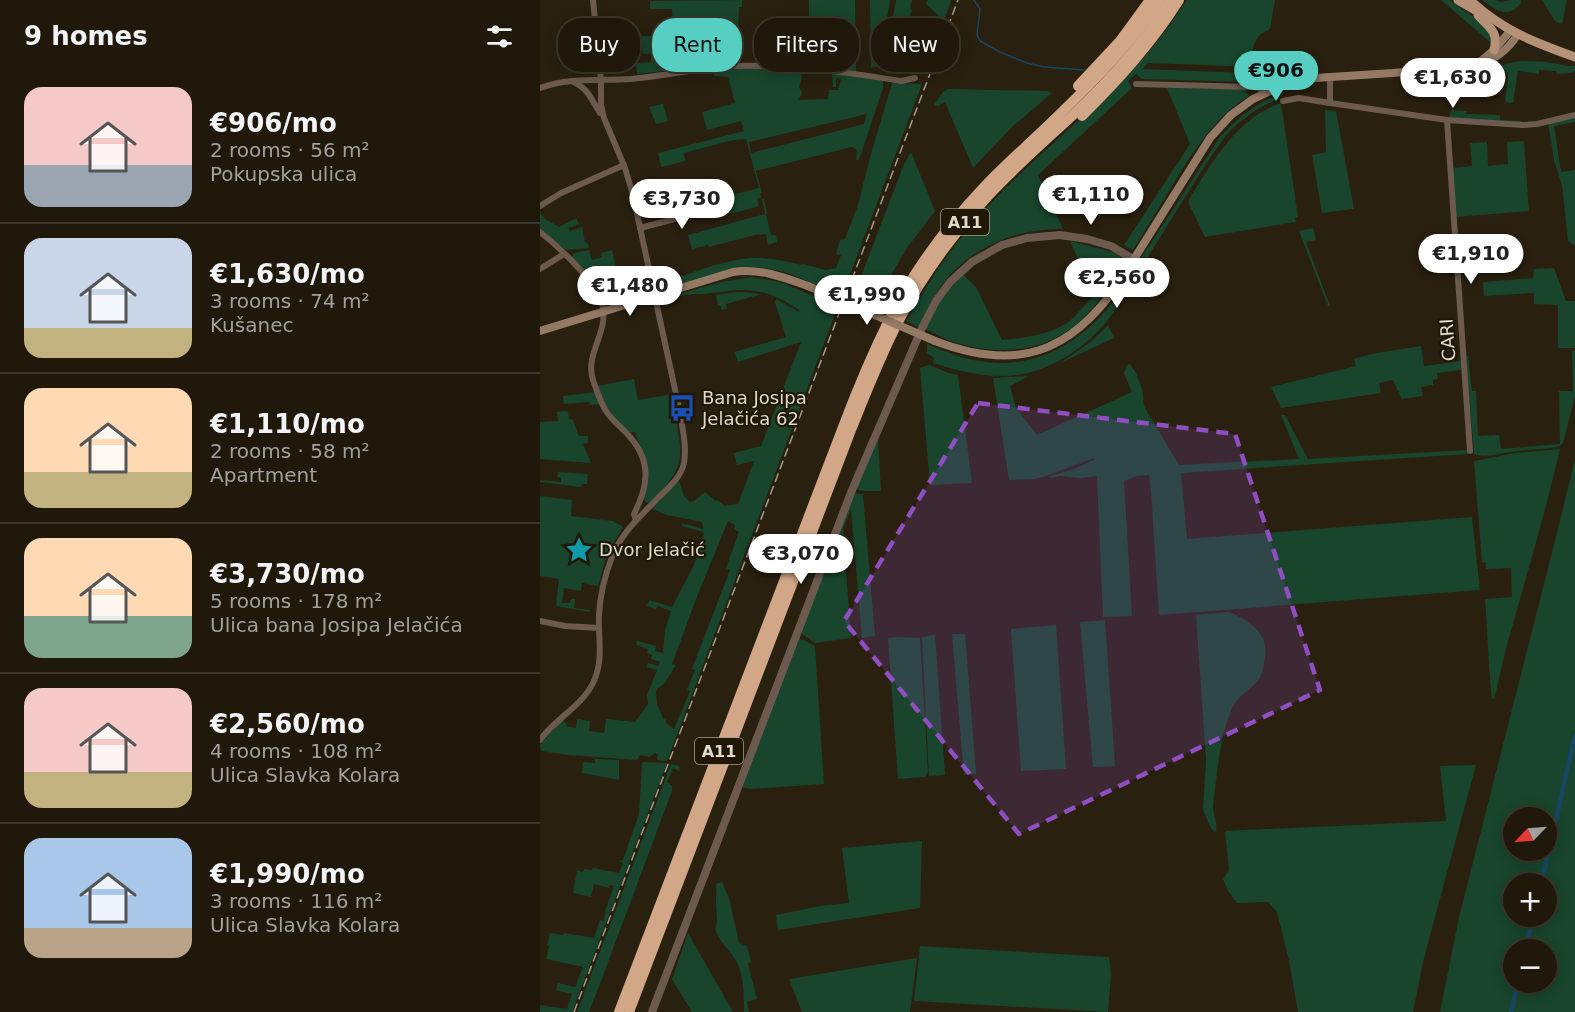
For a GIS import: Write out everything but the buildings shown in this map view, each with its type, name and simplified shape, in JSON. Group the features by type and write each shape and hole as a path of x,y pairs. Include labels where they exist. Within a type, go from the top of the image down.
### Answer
{"highway":[{"path":"1036,137 1039,129 1133,25 1150,0"},
{"name":"A11","path":"619,1012 839,437 871,357 891,316 937,243 986,185 1113,60 1160,0"},
{"name":"A11","path":"629,1012 851,430 882,354 899,320 945,247 978,208 1018,166 1107,81 1171,0"},
{"path":"1018,166 1032,159 1079,120 1150,43 1167,18 1173,15 1181,0"}],"main road":[{"path":"1458,0 1514,32 1550,49 1575,57"},
{"path":"1470,0 1495,34 1494,50"},
{"path":"1473,66 1514,32"},
{"path":"540,331 706,279 742,271 762,271 808,286 935,341 967,352 1014,356 1048,347 1074,333 1093,317 1110,296 1210,138 1231,115 1244,105 1264,93 1315,78 1473,66 1485,63 1499,56 1511,44 1514,32"}],"street":[{"path":"593,0 604,118"},
{"path":"540,88 572,81 634,79 725,67 763,65 901,81 915,78"},
{"path":"1330,77 1330,103"},
{"path":"541,737 582,698 592,685 599,665 602,591 612,555 636,520 679,474 684,461 684,439 656,295 630,184 604,118 587,90 572,81"},
{"path":"1136,84 1254,87 1264,93"},
{"path":"1283,101 1299,98 1447,120 1523,125 1575,115"},
{"name":"CARI","path":"1447,120 1470,451"},
{"path":"540,206 561,193 624,165"},
{"path":"640,228 720,207"},
{"path":"540,232 564,254 596,291 601,301 604,312 603,327 592,359 591,371 606,410 632,439 644,460 645,486 634,514 636,520"},
{"path":"651,1012 852,490 918,337 936,301 950,282 972,262 1002,245 1027,238 1048,235 1078,237 1111,246 1134,259"},
{"path":"540,269 564,254"},
{"path":"540,621 565,626 599,628"}],"highlighted area":[{"path":"978,403 1235,434 1320,690 1019,834 844,621"}],"green space":[{"path":"742,0 742,7 739,7 739,18 672,18 672,9 650,9 650,1"},
{"path":"809,0 855,0 855,18 809,18"},
{"path":"870,0 890,0 887,18 871,18 871,68"},
{"path":"896,0 912,0 910,7 912,10 909,18 893,18"},
{"path":"928,0 951,0 945,18 941,18 926,4"},
{"path":"1187,0 1275,0 1270,29 1259,36 1254,44 1252,67 1148,63 1142,69 1250,73 1250,82 1142,79 1136,74 1128,81 1132,88 1038,175 1063,229 1028,232 995,243 980,251 965,261 941,286 919,327 906,321 945,259 979,216 1009,184 1125,77 1155,45"},
{"path":"1441,0 1450,0 1486,26 1490,30 1491,43"},
{"path":"1482,0 1501,2 1521,0 1521,3 1511,11 1502,12"},
{"path":"1542,0 1567,0 1562,24 1555,21"},
{"path":"640,36 652,36 652,72 655,72 637,74 640,72 640,63 651,62 651,54 643,54"},
{"path":"1521,61 1575,66 1575,71 1557,74 1556,71 1539,70 1539,74 1518,71 1513,103 1505,102 1508,72 1424,81 1424,79 1436,77 1473,73"},
{"path":"754,68 754,72 801,72 802,77 799,87 802,92 799,100 828,99 829,90 838,90 841,79 836,78 836,87 833,87 832,73 883,81 883,88 859,160 856,160 857,150 852,147 756,171 762,193 757,199 759,206 731,214 728,196 759,188 746,139 733,140 684,153 685,161 661,167 658,153 744,131 741,121 707,130 702,112 735,103 728,77 714,76 713,72 742,72 742,69","holes":["867,114 864,124 751,153 749,142"]},
{"path":"892,83 922,84 842,296 791,274 757,267 739,268 663,290 658,289 657,285 704,268 740,259 765,258 826,270 836,268 841,255 836,254 840,240 845,239 858,205"},
{"path":"1167,88 1245,89 1249,96 1225,114 1205,136 1133,250 1124,245 1190,144"},
{"path":"948,89 1047,91 1052,93 1013,126 973,168 945,102 938,106 934,105"},
{"path":"1279,95 1279,99 1264,105 1226,135 1115,310 1098,331 1082,345 1064,358 1043,368 1011,376 977,374 933,363 934,358 927,353 927,344 972,360 998,363 1017,362 1052,352 1082,333 1109,307 1220,137 1247,112"},
{"path":"1281,103 1298,217 1295,218 1296,222 1205,237 1189,204 1189,199 1217,156 1239,130 1265,110"},
{"path":"663,104 668,121 656,124 649,107"},
{"path":"1325,110 1336,111 1354,209 1322,213 1312,155 1326,152"},
{"path":"1451,110 1467,111 1466,114 1500,115 1500,120 1522,121 1521,123 1449,118"},
{"path":"1575,117 1575,122 1554,126 1561,172 1575,170 1575,246 1568,241 1562,185 1554,160 1548,123"},
{"path":"1524,141 1529,211 1455,217 1452,168 1472,166 1470,143 1487,142 1488,166 1508,164 1507,142"},
{"path":"911,152 935,211 907,248 871,309 852,300 904,164"},
{"path":"693,183 696,196 671,202 668,190"},
{"path":"762,199 764,199 771,235 776,235 777,242 768,245 766,234 759,234 692,249 688,235 765,214"},
{"path":"540,212 545,219 559,227 576,218 579,224 568,228 570,231 582,227 585,242 589,248 566,250 540,229"},
{"path":"1313,228 1316,240 1306,242 1330,306 1328,306 1299,231"},
{"path":"1070,241 1112,252 1126,260 1092,309 1064,333 1034,346 1002,350 950,341 925,329 941,300 963,274 976,287 1002,340 1040,334 1067,323 1094,295"},
{"path":"589,250 592,260 602,257 601,253 612,250 623,298 604,303 572,257 574,253"},
{"path":"1554,268 1566,301 1575,301 1575,348 1558,348 1558,305 1534,304 1534,293 1484,296 1483,282 1533,278 1534,269"},
{"path":"752,277 780,282 838,306 667,761 657,760 658,754 655,753 649,757 640,755 637,760 541,751 540,745 562,720 566,726 576,728 577,719 590,721 589,731 604,733 606,719 635,722 648,704 647,695 657,670 647,667 648,663 658,666 660,662 651,659 652,655 647,653 648,649 636,645 637,641 656,646 655,651 663,653 665,630 671,611 657,606 656,609 647,606 649,600 672,607 694,565 704,533 682,526 682,523 703,529 702,522 667,515 652,509 679,481 684,496 690,502 705,492 725,506 738,504 754,461 737,465 734,453 761,446 801,342 738,362 734,352 786,337 776,299 800,311 778,298 747,290 669,297 721,282","holes":["728,521 735,525 734,529 739,532 726,568 730,570 692,669 695,670 687,690 690,691 674,729 663,718 657,704 656,692 676,665 672,664"]},
{"path":"739,292 762,294 726,304 727,309 722,310 720,305 718,306 716,295"},
{"path":"1108,325 1114,338 1060,363 1092,341"},
{"path":"1421,346 1424,366 1461,361 1461,370 1437,373 1438,379 1433,380 1433,385 1421,387 1423,396 1401,399 1393,380 1379,383 1381,393 1281,408 1271,387 1356,366 1354,359 1371,354"},
{"path":"1572,350 1575,351 1575,396 1563,443 1560,446 1549,448 1490,456 1474,454 1466,356 1468,356 1472,391 1476,391 1478,436 1499,435 1501,449 1560,444 1559,391 1573,391"},
{"path":"1130,364 1142,389 1144,406 1179,465 1299,459 1281,415 1285,415 1308,459 1468,450 1468,454 1181,473 1187,539 1472,517 1480,590 1159,615 1149,475 1137,476 1124,481 1132,616 1103,617 1097,476 1050,478 1050,476 1096,459 1035,479 1009,480 993,378 1029,376 1010,386 1016,408 1037,435 1132,392 1124,373 1127,365"},
{"path":"929,365 958,375 972,483 930,485 920,368"},
{"path":"634,379 638,400 672,394 680,440 679,464 674,475 649,503 644,500 648,481 647,465 635,432 629,432 613,416 597,386"},
{"path":"596,392 601,404 590,405 589,402 564,404 563,396"},
{"path":"557,412 568,412 569,419 573,420 579,436 588,436 588,443 583,444 591,463 540,459 540,422 558,421"},
{"path":"878,439 881,491 855,489"},
{"path":"1560,449 1494,699 1492,699 1485,599 1512,597 1511,568 1486,569 1486,562 1482,563 1474,461 1515,453"},
{"path":"1575,459 1575,1012 1440,1012 1459,917"},
{"path":"558,472 588,474 587,484 582,484 581,487 540,482 540,480 561,482 561,478 557,477"},
{"path":"853,493 863,494 875,636 862,638 851,510 843,528 851,638 815,643 801,633"},
{"path":"540,496 572,500 571,516 613,521 623,527 607,554 598,586 582,583 581,591 564,588 562,603 570,603 571,599 575,599 574,608 590,610 590,612 556,606 559,579 540,576"},
{"path":"1229,612 1245,620 1260,633 1266,649 1263,670 1259,678 1233,706 1227,722 1219,758 1213,806 1215,833 1203,810 1206,760 1196,615"},
{"path":"1105,620 1115,766 1093,767 1080,622"},
{"path":"1056,625 1066,769 1021,771 1011,629"},
{"path":"952,634 965,634 976,774 964,775"},
{"path":"935,635 945,775 929,776 922,637"},
{"path":"888,638 920,638 928,772 925,777 898,779"},
{"path":"798,639 815,646 824,784 751,789 742,787"},
{"path":"595,759 619,760 619,780 582,773 583,762 595,763"},
{"path":"642,762 667,763 572,1012 540,1012 540,1005 567,1009 572,994 556,990 558,983 575,987 583,967 546,959 550,933 594,938 600,920 603,921 614,886 610,885 609,888 594,884 591,897 573,893 577,870 582,872 593,868 619,873 623,863 618,861 623,860 639,814"},
{"path":"671,764 679,766 680,769 679,771 673,768 667,782 672,786 672,791 601,981 589,1012 577,1012"},
{"path":"1476,765 1424,958 1413,1012 1298,1012 1277,912 1268,902 1237,903 1223,879 1229,870 1225,831 1446,821 1440,766"},
{"path":"922,841 920,908 778,930 776,915 849,903 842,848"},
{"path":"722,882 729,898 739,943 747,946 751,962 748,963 757,999 747,1002 749,1012 744,1012 743,982 738,965 715,929 716,884"},
{"path":"688,933 733,1012 692,1012 672,979"},
{"path":"920,946 1109,957 1111,974 1108,1012 914,1001"},
{"path":"917,958 910,1012 802,1012 789,979"}],"waterway":[{"path":"974,0 980,9 977,35 980,41 1027,63 1044,67 1084,70"},
{"path":"1544,873 1575,736"},
{"path":"1528,939 1530,927"},
{"path":"1511,1012 1515,993"}],"railway":[{"path":"574,1012 958,0"}],"place":[{"name":"Bana Josipa Jelačića 62","path":"682,408"},
{"name":"Dvor Jelačić","path":"579,550"}]}
